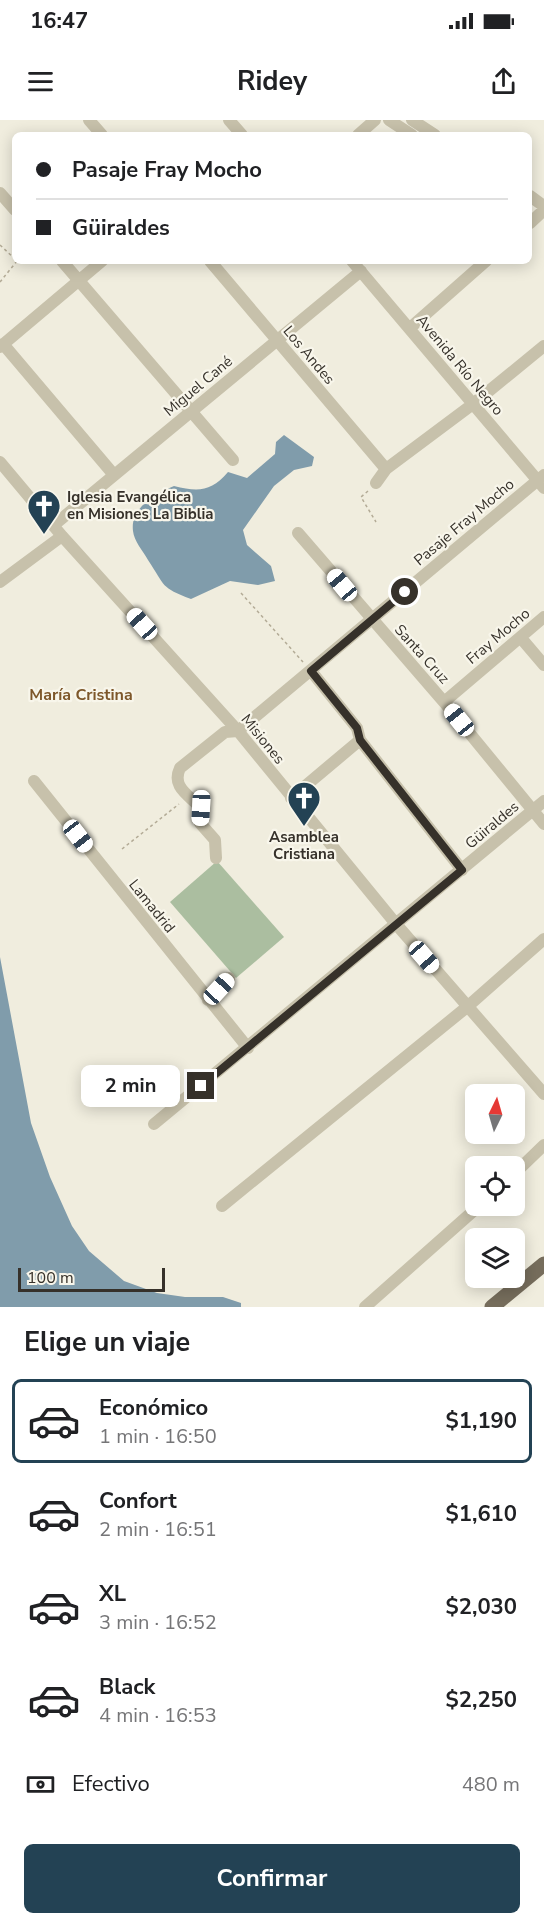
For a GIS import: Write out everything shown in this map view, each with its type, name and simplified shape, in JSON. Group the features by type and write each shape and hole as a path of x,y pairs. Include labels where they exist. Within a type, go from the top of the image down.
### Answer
{"main road":[{"path":"492,1307 544,1264"}],"street":[{"path":"89,120 99,132"},
{"path":"229,120 239,132"},
{"path":"361,132 375,120"},
{"path":"389,120 407,132"},
{"path":"412,120 430,132"},
{"path":"0,193 12,207"},
{"path":"532,201 538,215"},
{"path":"65,264 233,460"},
{"path":"99,264 2,346 114,475"},
{"name":"Los Andes","path":"213,264 386,469"},
{"name":"Avenida Río Negro","path":"354,264 473,404 542,481"},
{"path":"410,328 483,264"},
{"name":"Miguel Cané","path":"54,525 361,272"},
{"path":"376,483 386,469 473,404 544,346"},
{"name":"Misiones","path":"0,462 62,536 238,731 291,798 467,1007 542,1086"},
{"name":"Pasaje Fray Mocho","path":"189,796 178,787 176,777 180,768 225,732 238,731 542,481"},
{"name":"Santa Cruz","path":"298,533 444,702 544,824"},
{"path":"0,582 62,536"},
{"name":"Fray Mocho","path":"444,702 544,617"},
{"path":"520,638 544,666"},
{"path":"311,671 357,728 360,740 462,870"},
{"path":"291,798 360,740"},
{"name":"Lamadrid","path":"34,781 248,1048"},
{"path":"189,796 201,808 200,823 215,840 216,858"},
{"name":"Güiraldes","path":"154,1124 544,801"},
{"path":"222,1206 467,1007 544,939"},
{"path":"208,1000 229,978"},
{"path":"525,1163 544,1145"},
{"path":"365,1307 468,1216"}],"path":[{"path":"0,245 12,256"},
{"path":"0,282 13,264"},
{"path":"376,483 362,497 376,522"},
{"path":"241,593 311,671"},
{"path":"122,849 189,796"}],"green space":[{"path":"217,861 284,937 236,978 170,902"}],"water":[{"path":"284,435 314,457 312,466 294,470 274,486 243,530 247,545 271,566 275,581 258,585 230,581 191,599 169,589 161,581 134,535 133,523 140,508 152,497 174,486 204,489 222,479 228,472 247,478 275,454 276,442"},
{"path":"0,957 31,1123 50,1177 72,1226 89,1251 124,1281 157,1293 185,1297 223,1297 241,1303 241,1307 0,1307"}],"place":[{"name":"Iglesia Evangélica en Misiones La Biblia","path":"44,535"},
{"name":"Asamblea Cristiana","path":"304,827"}],"district":[{"name":"María Cristina","path":"81,694"}],"route":[{"path":"201,1086 462,870 360,740 357,728 311,671 405,592"}]}
